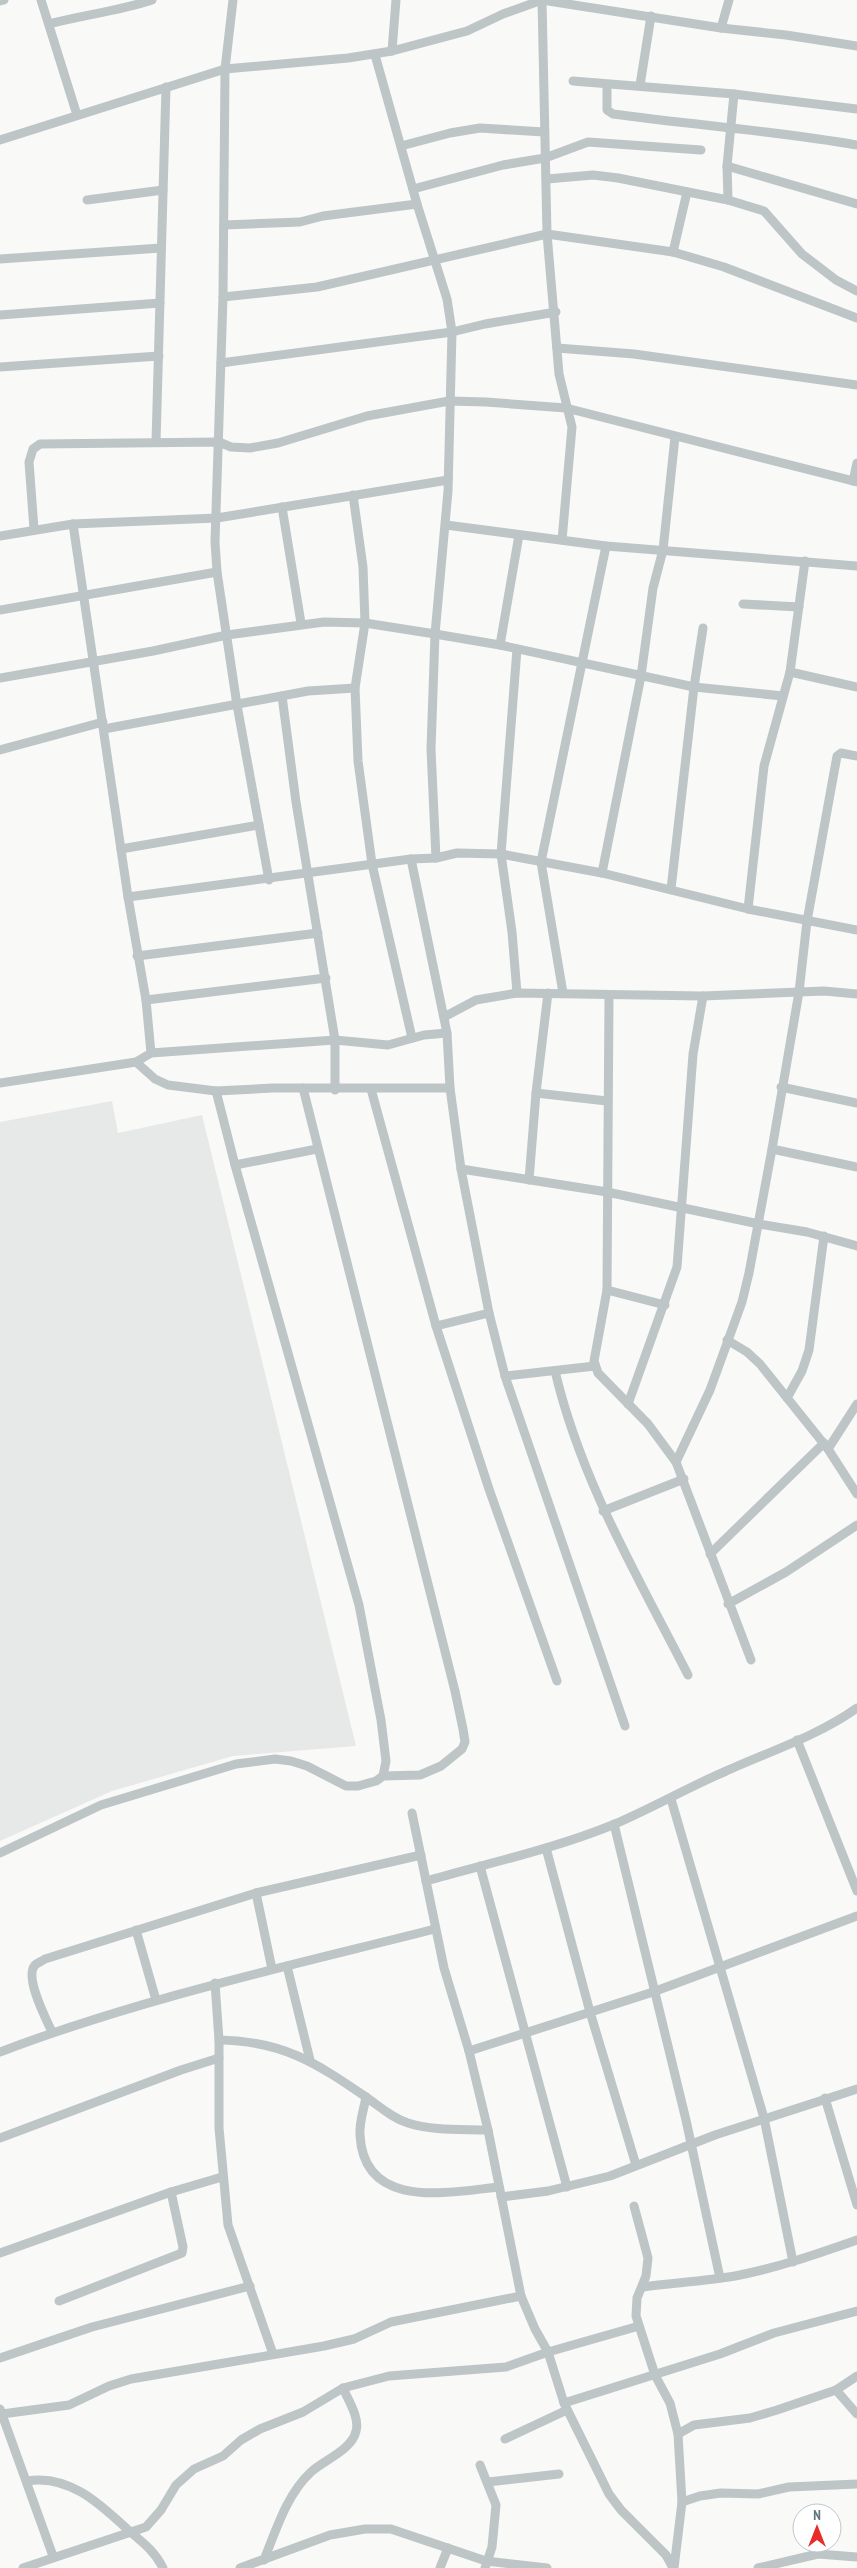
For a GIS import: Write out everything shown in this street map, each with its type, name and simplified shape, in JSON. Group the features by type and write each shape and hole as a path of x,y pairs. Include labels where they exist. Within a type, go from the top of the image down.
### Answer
{"street":[{"path":"0,1 4,0"},
{"path":"41,0 77,115"},
{"path":"49,24 84,15 116,11 152,0"},
{"path":"233,0 225,68 223,298 217,572 237,705 270,880"},
{"path":"392,52 395,0"},
{"path":"0,140 225,68 392,52 468,31 503,14 542,0 721,28 786,35 857,46"},
{"path":"542,0 547,234 556,312 557,348 566,408 572,427 562,540"},
{"path":"721,28 729,0"},
{"path":"640,85 651,16"},
{"path":"375,55 417,204 447,299 452,332 446,525 435,634 431,749 436,858"},
{"path":"572,81 607,86 640,85 734,94 857,109"},
{"path":"607,86 608,110 610,113 691,124 731,126 857,145"},
{"path":"156,442 166,87"},
{"path":"728,200 727,166 734,94"},
{"path":"401,146 450,132 480,128 544,132"},
{"path":"413,189 503,165 545,158 593,142 701,150"},
{"path":"727,166 857,204"},
{"path":"547,179 593,175 618,178 728,200 768,212 802,254 836,280 857,291"},
{"path":"86,200 162,190"},
{"path":"673,252 687,192"},
{"path":"224,226 300,222 323,216 417,204"},
{"path":"223,298 317,287 434,261 507,241 547,234 673,252 724,267 857,318"},
{"path":"0,259 161,248"},
{"path":"0,315 160,303"},
{"path":"221,363 452,332 485,324 556,312"},
{"path":"557,348 643,355 857,385"},
{"path":"0,367 159,356"},
{"path":"34,529 29,462 33,449 40,444 219,442 231,447 250,448 278,443 367,416 449,401 566,408 855,482 857,463"},
{"path":"602,873 641,676 653,588 663,550 675,437"},
{"path":"0,536 73,524 217,518 448,480"},
{"path":"353,495 363,567 365,623 355,688 358,761 372,864 412,1038"},
{"path":"282,507 301,623"},
{"path":"73,524 137,956 146,1000 151,1053"},
{"path":"446,525 606,546 857,566"},
{"path":"500,645 519,534"},
{"path":"563,993 541,862 606,546"},
{"path":"748,909 764,766 790,672 806,561"},
{"path":"0,610 217,572"},
{"path":"743,604 799,607"},
{"path":"0,678 301,623 365,623 500,645 694,687 782,696"},
{"path":"671,889 694,687 703,628"},
{"path":"517,649 501,854 512,932 517,993"},
{"path":"790,672 857,686"},
{"path":"0,750 104,725 237,705 282,696 355,688"},
{"path":"282,696 335,1040 335,1090"},
{"path":"676,1462 710,1390 742,1302 759,1224 781,1087 799,992 807,921 837,756 841,753 857,756"},
{"path":"121,849 259,825"},
{"path":"128,897 270,880 410,859 436,858 457,854 501,854 602,873 748,909 857,930"},
{"path":"410,859 447,1033 450,1088 461,1169 490,1313 505,1376 625,1726"},
{"path":"137,956 318,933"},
{"path":"146,1000 326,978"},
{"path":"444,1017 476,1000 517,993 609,996 703,996 799,992 857,994"},
{"path":"529,1180 536,1093 548,993"},
{"path":"609,996 607,1100 608,1290 594,1355 595,1366 598,1373 648,1424 676,1462 684,1479 728,1604 751,1660"},
{"path":"628,1404 674,1281 678,1261 693,1054 703,996"},
{"path":"0,1083 136,1062 151,1053 335,1040 388,1045 412,1038 447,1033"},
{"path":"136,1062 155,1079 168,1085 216,1091 303,1088 335,1090 450,1088"},
{"path":"781,1087 857,1103"},
{"path":"0,1853 101,1805 236,1764 275,1759 291,1761 307,1766 346,1786 358,1786 376,1781 383,1776 420,1774 441,1766 462,1749 463,1729 303,1088"},
{"path":"371,1089 436,1326 488,1489 557,1681"},
{"path":"216,1091 235,1165 359,1605 382,1720 386,1761 383,1776"},
{"path":"536,1093 607,1100"},
{"path":"235,1165 317,1149"},
{"path":"772,1149 857,1168"},
{"path":"461,1169 607,1192 824,1236 857,1246"},
{"path":"787,1398 808,1355 824,1236"},
{"path":"608,1290 665,1304"},
{"path":"436,1326 490,1313"},
{"path":"727,1340 756,1360 826,1446 857,1494"},
{"path":"505,1376 595,1366"},
{"path":"555,1371 571,1434 603,1511 688,1675"},
{"path":"710,1554 826,1446 857,1404"},
{"path":"603,1511 684,1479"},
{"path":"728,1604 786,1572 857,1525"},
{"path":"426,1881 546,1848 614,1824 671,1799 711,1777 822,1729 857,1708"},
{"path":"797,1740 857,1891"},
{"path":"671,1799 764,2118 793,2262"},
{"path":"412,1814 444,1968 469,2051 488,2130 522,2296 535,2329 548,2352 566,2407 610,2494 630,2520 658,2546 674,2568"},
{"path":"614,1824 632,1890 654,1992 692,2143 720,2278"},
{"path":"546,1848 590,2012 636,2165"},
{"path":"52,2032 33,1985 31,1973 35,1965 57,1955 256,1893 420,1855"},
{"path":"480,1866 567,2187"},
{"path":"256,1893 272,1969"},
{"path":"469,2051 654,1992 857,1916"},
{"path":"0,2052 52,2032 215,1983 435,1929"},
{"path":"136,1930 156,2000"},
{"path":"287,1966 310,2060"},
{"path":"215,1983 219,2040 219,2128 222,2177 228,2225 273,2354"},
{"path":"219,2040 259,2043 294,2052 310,2060 390,2114 408,2123 433,2128 488,2130"},
{"path":"0,2138 181,2070 219,2058"},
{"path":"501,2198 567,2187 610,2176 692,2143 857,2089"},
{"path":"366,2097 360,2127 361,2143 366,2161 375,2174 389,2184 403,2190 427,2194 499,2186"},
{"path":"825,2098 857,2205"},
{"path":"0,2253 172,2192 222,2177"},
{"path":"59,2301 182,2253 184,2247 172,2192"},
{"path":"634,2206 647,2249 647,2269 636,2306 639,2326 655,2375 670,2403 678,2434 682,2502 674,2568"},
{"path":"643,2287 720,2278 793,2262 857,2240"},
{"path":"0,2358 92,2327 250,2286"},
{"path":"54,2556 1,2412 56,2408 131,2379 339,2343 391,2322 522,2296"},
{"path":"505,2439 566,2407 720,2354 774,2333 857,2311"},
{"path":"23,2568 54,2556 132,2533 146,2527 153,2520 176,2485 194,2469 223,2456 241,2440 302,2412 343,2388 389,2376 506,2367 548,2352 639,2326"},
{"path":"678,2434 694,2425 750,2418 836,2390 857,2376"},
{"path":"264,2560 281,2517 294,2493 311,2472 346,2447 355,2437 357,2423 343,2388"},
{"path":"836,2390 857,2414"},
{"path":"480,2465 495,2501 496,2514 492,2547 486,2564"},
{"path":"488,2482 559,2474"},
{"path":"27,2480 54,2482 83,2492 148,2545 163,2568"},
{"path":"682,2502 700,2496 721,2493 758,2494 789,2487 857,2484"},
{"path":"240,2568 330,2535 365,2529 391,2529 448,2548 486,2564 547,2568"},
{"path":"440,2568 448,2548"},
{"path":"762,2568 818,2554 857,2557"}],"shaded area":[{"path":"112,1101 118,1133 202,1115 356,1746 233,1756 112,1791 0,1841 0,1122"}]}
